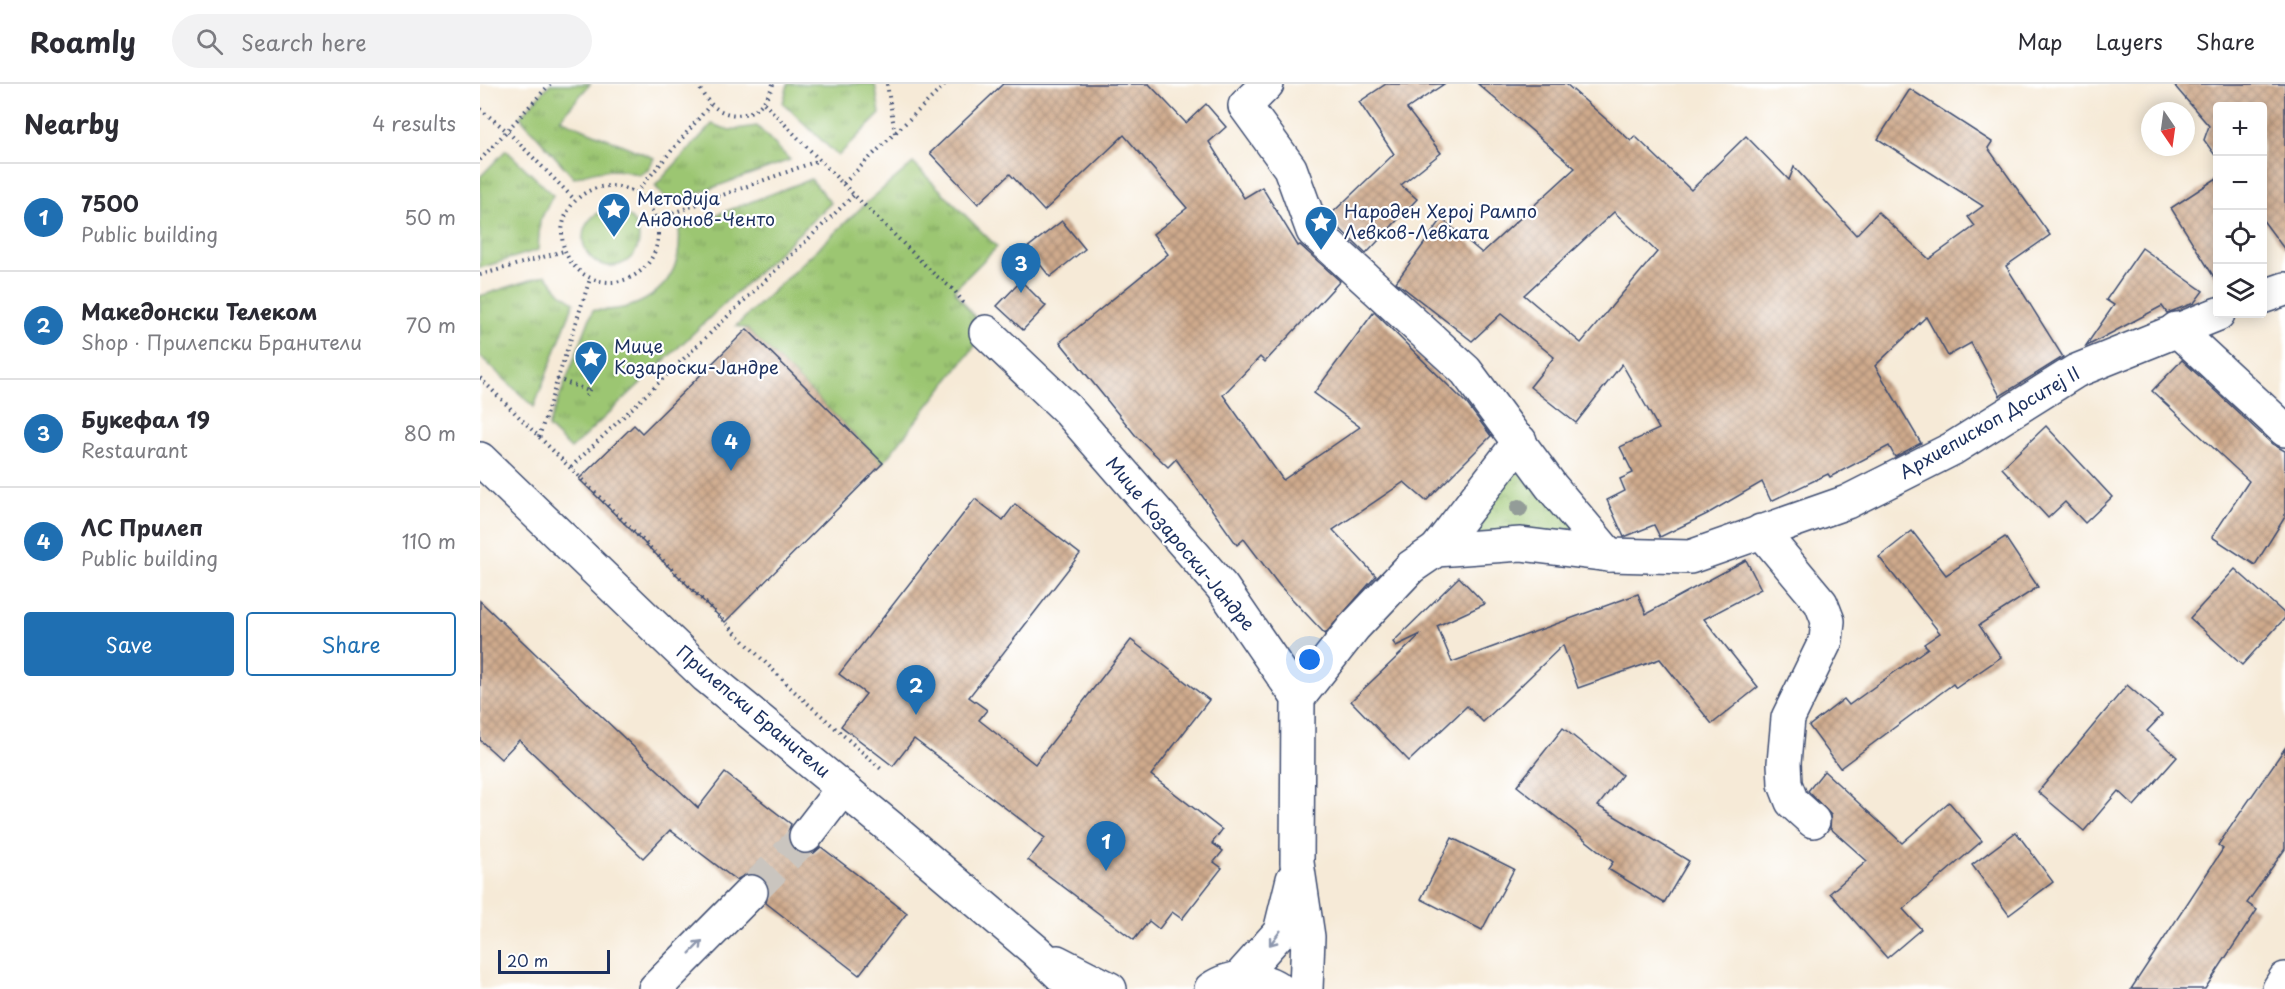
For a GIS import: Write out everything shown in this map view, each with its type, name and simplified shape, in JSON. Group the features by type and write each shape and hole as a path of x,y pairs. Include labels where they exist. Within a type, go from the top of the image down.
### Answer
{"street":[{"path":"1267,84 1245,106 1290,168 1313,231 1466,370 1551,486 1609,555"},
{"path":"2267,295 2285,289"},
{"name":"Архиепископ Доситеј II","path":"1436,550 1521,544 1609,555 1690,557 1847,502 1952,449 2076,371 2213,316"},
{"path":"2176,329 2285,430"},
{"name":"Мице Козароски-Јандре","path":"986,332 1066,409 1222,587 1298,698"},
{"path":"1306,989 1308,937 1297,863 1298,698 1354,627 1411,567 1436,550 1520,441"},
{"name":"Прилепски Бранители","path":"480,459 706,676 1037,952 1075,989"},
{"path":"1761,531 1821,603 1828,621 1826,640 1788,718 1784,763 1785,784 1792,802 1813,821"},
{"path":"806,836 843,788"},
{"path":"1225,984 1281,932 1297,863"},
{"path":"655,989 751,892"},
{"name":"Прилепски Бранители","path":"1037,952 1110,989"},
{"path":"2279,989 2285,979"},
{"path":"1225,984 1264,980 1279,989"}],"path":[{"path":"480,160 550,84"},
{"path":"698,84 710,105 720,112 743,115 764,103 773,84"},
{"path":"887,84 895,133"},
{"path":"843,184 946,84"},
{"path":"764,103 854,195 954,290 986,332"},
{"path":"636,193 710,105"},
{"path":"480,109 507,131 575,200"},
{"path":"656,219 820,160"},
{"path":"605,186 621,187 636,193 648,205 656,219 658,235 655,251 647,265 635,275 621,281 605,282 590,279 577,270 564,251 561,228 566,213 575,200 589,191 605,186"},
{"path":"571,467 854,195"},
{"path":"480,274 564,251"},
{"path":"539,437 590,279"},
{"path":"480,378 797,694 884,772"},
{"path":"557,379 588,391"},
{"path":"586,396 591,386"}],"green space":[{"path":"550,84 590,84 560,119 654,158 648,170 639,175 606,170 574,178 520,117"},
{"path":"788,84 875,84 880,114 838,156 783,103"},
{"path":"712,124 729,130 757,126 790,160 670,203 655,186"},
{"path":"506,150 553,195 540,221 538,250 480,268 480,177"},
{"path":"913,163 997,247 954,290 986,332 883,463 747,329 736,326 864,205"},
{"path":"811,179 831,203 571,449 548,427 593,310 612,310 629,306 657,291 668,279 675,265 679,248 679,229"},
{"path":"605,210 617,210 627,214 635,222 639,238 635,254 627,262 617,266 605,266 595,262 587,254 583,244 583,232 587,222 595,214"},
{"path":"546,275 561,293 574,302 534,407 480,356 480,296"},
{"path":"1520,441 1609,555 1436,550"}],"building":[{"path":"1003,84 1149,84 1186,123 1206,104 1226,127 1209,142 1244,198 1262,187 1298,246 1300,245 1340,281 1265,362 1260,357 1223,395 1283,480 1360,427 1314,393 1374,312 1467,404 1491,436 1426,501 1404,482 1333,530 1376,576 1325,634 1279,585 1244,539 1237,545 1176,459 1168,467 1136,436 1060,342 1168,254 1153,234 1187,208 1124,135 1044,211 1010,174 978,204 930,153"},
{"path":"1386,84 1444,84 1407,109 1441,153 1401,185 1417,199 1366,254 1328,217 1394,154 1359,102"},
{"path":"1478,84 1566,84 1631,141 1635,136 1691,190 1746,136 1789,180 1794,167 1856,235 1878,212 1929,259 1975,226 1968,217 1983,206 1878,139 1910,89 1992,142 1988,148 2050,235 2006,266 2063,357 2000,396 1971,343 1948,356 1926,317 1875,366 1921,443 1895,457 1889,446 1830,477 1828,474 1771,501 1762,482 1707,514 1660,537 1654,525 1624,537 1607,500 1625,491 1620,479 1633,473 1620,447 1659,429 1622,364 1576,423 1530,387 1554,357 1501,314 1472,341 1396,282 1442,219 1482,253 1575,168","holes":["1614,212 1657,252 1581,343 1524,295"]},
{"path":"2173,84 2285,84 2285,250 2267,226 2267,102 2213,102 2213,152 2204,140 2209,126 2195,110 2195,102 2188,102"},
{"path":"2213,181 2213,276 2171,208"},
{"path":"1062,221 1085,249 1050,277 1027,248"},
{"path":"2142,248 2203,291 2194,303 2167,313 2162,306 2085,347 2114,305 2106,300"},
{"path":"1021,281 1046,306 1023,330 997,306"},
{"path":"747,329 883,463 725,622 579,479 634,425 642,433"},
{"path":"2182,360 2272,444 2285,451 2285,517 2255,565 2212,537 2249,481 2152,391"},
{"path":"2046,426 2112,497 2085,523 2065,502 2048,518 2002,468"},
{"path":"975,499 1003,520 1015,504 1080,554 969,697 987,710 979,720 1035,764 1131,640 1209,700 1151,775 1222,830 1212,843 1223,851 1214,862 1222,868 1182,919 1172,912 1159,929 1149,921 1134,940 1028,860 1045,838 914,739 893,766 841,726 866,694 839,674"},
{"path":"1912,531 1946,575 2005,537 2038,587 1979,625 2001,657 1956,688 1953,684 1840,768 1809,726 1844,699 1849,705 1928,648 1924,644 1940,633 1879,557"},
{"path":"1746,560 1761,589 1704,619 1758,687 1712,724 1660,659 1578,688 1563,645 1483,722 1467,706 1409,761 1351,701 1421,634 1396,646 1393,642 1459,577 1485,604 1437,626 1452,662 1638,594 1646,614"},
{"path":"2235,569 2285,614 2285,618 2242,665 2190,618"},
{"path":"480,601 698,808 725,773 791,824 787,834 794,850 804,855 814,853 821,847 907,913 859,975 766,903 769,888 764,878 756,874 747,874 736,880 670,830 643,858 519,740 501,759 480,740"},
{"path":"2127,685 2162,715 2147,731 2177,757 2134,806 2118,791 2084,831 2038,792"},
{"path":"1563,728 1622,775 1598,806 1689,861 1664,903 1608,869 1613,862 1517,786"},
{"path":"2285,748 2285,849 2247,903 2257,910 2205,989 2131,989 2223,849 2218,845"},
{"path":"1824,771 1902,843 1949,802 1982,841 1903,909 1921,929 1887,958 1830,893 1867,861 1830,828 1831,815 1808,791"},
{"path":"2016,832 2053,882 2009,915 1972,865"},
{"path":"1452,838 1514,869 1482,930 1421,899"}],"tunnel":[{"path":"751,892 806,836"}],"place":[{"name":"Методија Андонов-Ченто","path":"614,238"},
{"name":"Народен Херој Рампо Левков-Левката","path":"1321,251"},
{"name":"Букефал 19","path":"1021,293"},
{"name":"Мице Козароски-Јандре","path":"591,386"},
{"name":"ЛС Прилеп","path":"731,471"},
{"name":"Македонски Телеком","path":"916,715"},
{"name":"7500","path":"1106,871"}]}
